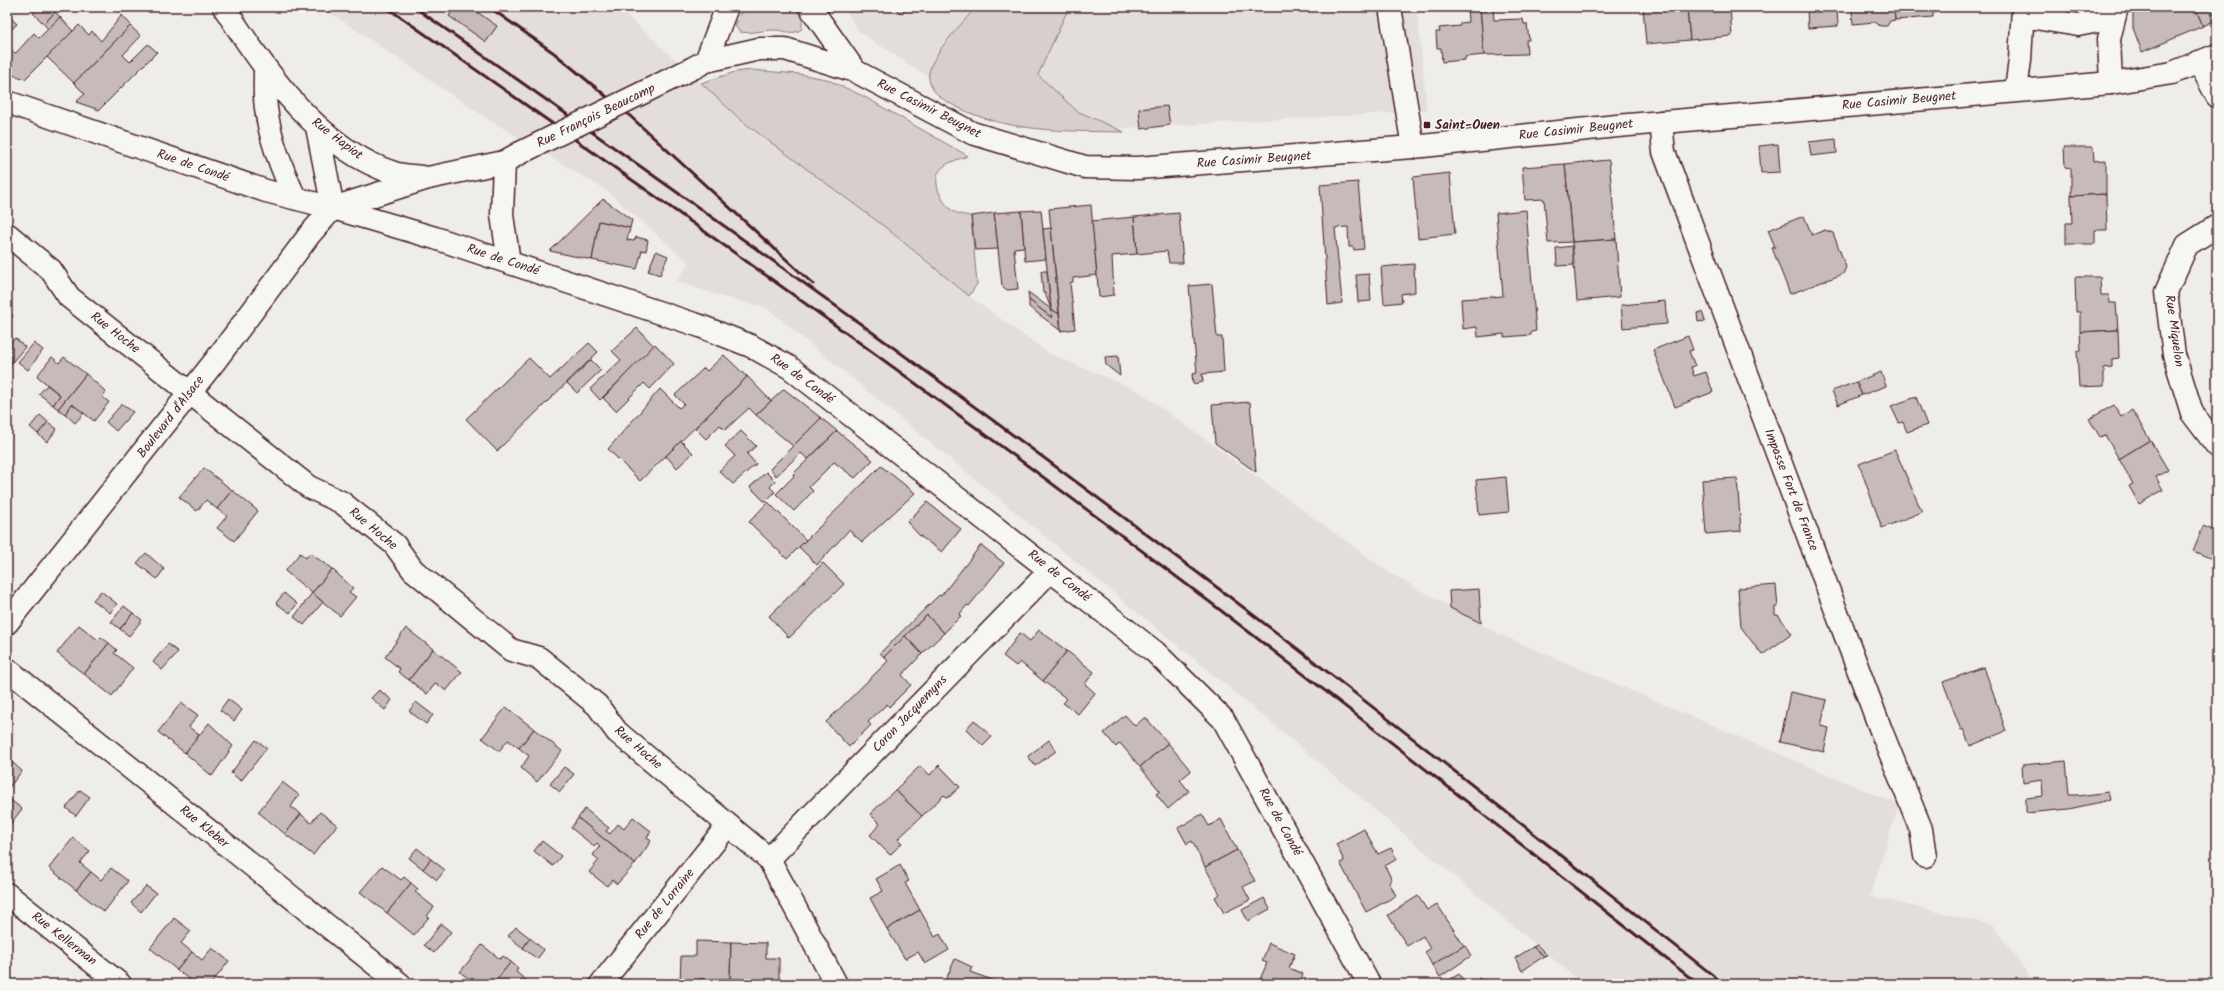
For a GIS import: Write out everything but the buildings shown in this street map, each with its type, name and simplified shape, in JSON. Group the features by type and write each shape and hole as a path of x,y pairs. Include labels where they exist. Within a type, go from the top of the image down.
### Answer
{"street":[{"name":"Rue Hapiot","path":"224,7 265,68 317,127 363,159 395,173 428,178"},
{"path":"699,64 727,7"},
{"path":"810,7 855,71"},
{"path":"1390,7 1413,147"},
{"path":"2016,90 2020,60 2023,11 2078,25 2115,13"},
{"path":"2111,83 2109,39 2115,13"},
{"name":"Rue François Beaucamp","path":"332,208 428,178 512,158 699,64 759,50 785,48 855,71"},
{"path":"2208,59 2217,96"},
{"name":"Rue Casimir Beugnet","path":"855,71 972,133 1085,167 1136,168 1413,147 1661,122 2016,90 2111,83 2172,73 2208,59"},
{"path":"265,68 266,107 270,132 282,170 295,198"},
{"name":"Rue de Condé","path":"7,102 266,191 332,208 509,262 700,326 766,352 789,367 1155,652 1223,719 1369,984"},
{"name":"Impasse Fort de France","path":"1661,122 1664,152 1882,733 1921,829 1925,856"},
{"path":"317,127 332,208"},
{"path":"509,262 502,215 512,158"},
{"name":"Boulevard d'Alsace","path":"7,623 190,392 332,208"},
{"name":"Rue Miquelon","path":"2217,226 2187,245 2166,292 2174,355 2192,413 2217,446"},
{"name":"Rue Hoche","path":"7,234 51,270 69,297 309,487 341,502 394,544 413,570 511,650 539,658 591,700 597,705 617,732 769,859"},
{"name":"Coron Jacquemyns","path":"769,859 1051,570"},
{"name":"Rue Kleber","path":"7,670 400,984"},
{"name":"Rue de Lorraine","path":"601,984 728,825"},
{"path":"769,859 836,984"},
{"name":"Rue Kellerman","path":"7,894 120,984"}],"shaded area":[{"path":"322,7 618,7 742,121 885,227 969,296 1050,354 1137,390 1390,573 1499,634 1899,805 1870,896 1993,925 2035,984 1571,984 1577,979 1250,705 765,307 723,297 676,281 689,263 607,191 483,116"},
{"path":"743,7 794,7 802,18 802,29 795,32 774,30 748,33 740,32 735,26"},
{"path":"844,7 1417,7 1427,111 1073,131 968,103 858,31"},
{"path":"976,7 1069,7 1038,75 1077,111 1124,132 1037,129 1015,126 973,114 944,100 936,93 930,84 929,73 931,65 942,48"},
{"path":"751,70 799,74 826,79 863,96 968,156 953,161 943,167 938,175 937,186 942,198 949,208 962,215 971,216 977,284 969,296 885,227 742,121 701,83 735,72"}],"railway":[{"path":"386,7 789,292 1087,510 1315,683 1698,984"},
{"path":"414,7 786,270 1063,472 1226,594 1369,704 1724,984"},
{"path":"489,7 554,53 630,116 813,284"}],"place":[{"name":"Saint-Ouen","path":"1427,125"}]}
